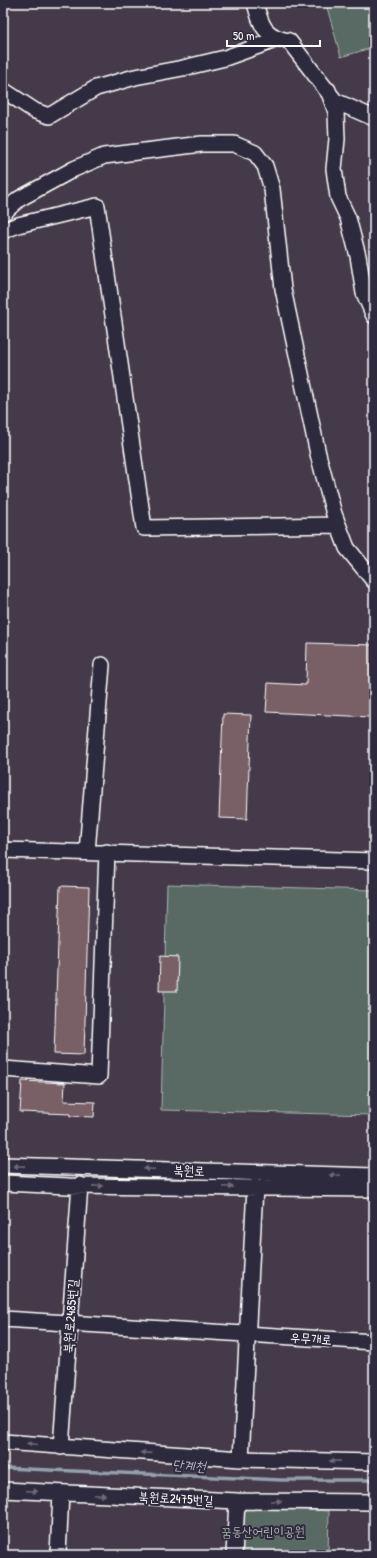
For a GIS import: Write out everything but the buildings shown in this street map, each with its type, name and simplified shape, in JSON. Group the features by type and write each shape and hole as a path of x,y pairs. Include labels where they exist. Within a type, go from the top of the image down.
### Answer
{"street":[{"path":"255,3 261,26 278,39"},
{"path":"3,90 35,111 49,116 96,88 135,77 225,58 278,39 289,40 335,101 374,118"},
{"path":"328,90 336,112 334,169 338,198 348,218 358,256 364,293 374,316"},
{"path":"3,213 19,198 74,169 104,156 202,144 234,144 255,153 265,166 272,189 283,289 318,454 338,525 347,548 374,581"},
{"path":"3,231 18,225 97,206 144,528 338,525"},
{"path":"87,852 102,665"},
{"path":"3,850 374,861"},
{"path":"3,1069 99,1076 107,852"},
{"name":"북원로","path":"3,1165 374,1176"},
{"name":"북원로","path":"3,1183 80,1186 374,1189"},
{"name":"북원로2485번길","path":"61,1447 80,1186"},
{"path":"241,1459 255,1187"},
{"path":"3,1319 247,1333"},
{"name":"우무개로","path":"247,1333 374,1342"},
{"path":"3,1442 241,1459 374,1462"},
{"name":"북원로2475번길","path":"3,1490 237,1501 374,1502"},
{"path":"58,1555 61,1493"},
{"path":"234,1555 237,1501"}],"green space":[{"path":"323,3 374,3 374,47 341,57 326,4"},
{"path":"167,884 374,890 374,1115 161,1110"},
{"name":"꿈동산어린이공원","path":"246,1506 329,1511 328,1555 237,1555 239,1509"}],"waterway":[{"name":"단계천","path":"3,1468 282,1480 374,1480"}]}
